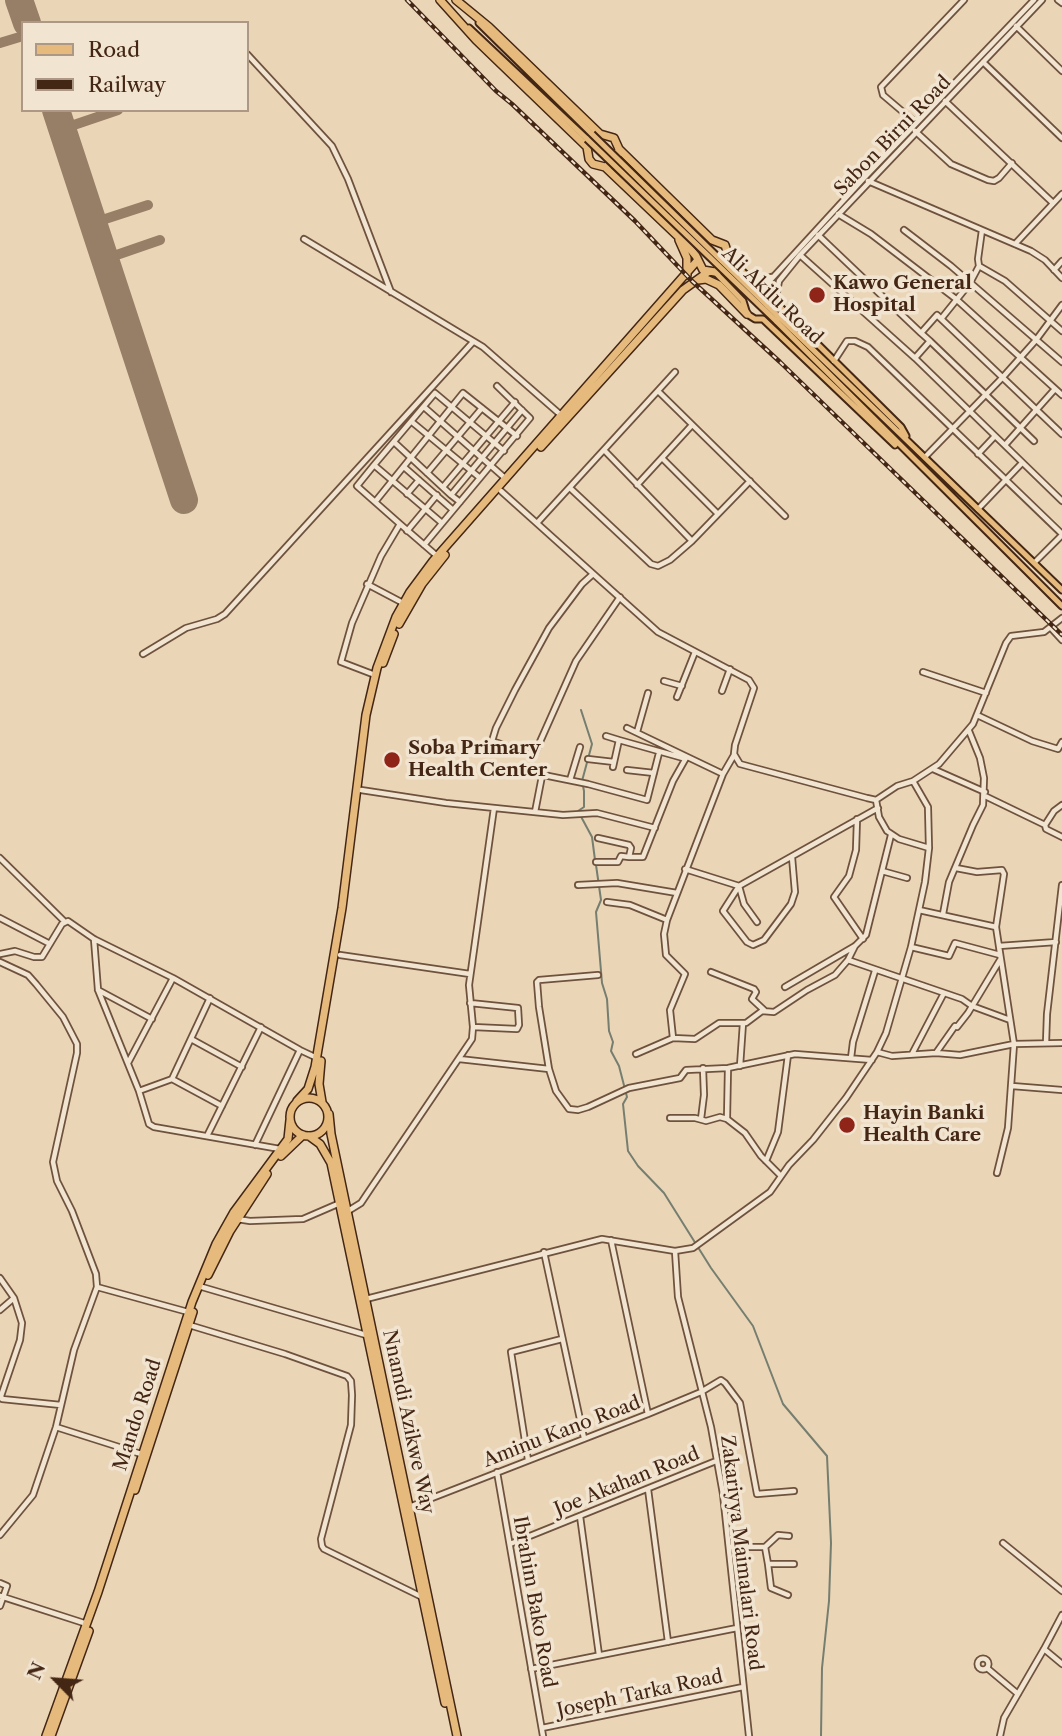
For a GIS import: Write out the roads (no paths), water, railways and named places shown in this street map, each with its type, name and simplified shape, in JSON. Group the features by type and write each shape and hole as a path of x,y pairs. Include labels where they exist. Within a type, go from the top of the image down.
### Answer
{"highway":[{"path":"440,0 476,40 587,143 589,159 593,164 605,167 677,236 700,266 712,272"},
{"path":"453,13 459,3 489,27 596,134 614,138 619,149 712,240 725,245 729,258 724,268 690,277 438,556 404,604 386,641 375,675 363,734 347,876 317,1058 311,1083 293,1106 290,1119 297,1132 306,1136 322,1132 328,1121 329,1114 319,1091 320,1069 340,955 367,732 376,687 400,621 433,569 690,277 701,245 712,240"},
{"path":"587,143 596,134"},
{"path":"605,167 616,161 619,149"},
{"path":"677,236 687,258 690,277"},
{"path":"690,277 713,281 747,314"},
{"path":"297,1101 310,1097 322,1102"},
{"name":"Nnamdi Azikwe Way","path":"329,1114 454,1736"},
{"name":"Mando Road","path":"46,1736 87,1625 188,1312 230,1219 289,1134 290,1119"},
{"name":"Nnamdi Azikwe Way","path":"306,1136 320,1144 328,1156 423,1598 432,1627"},
{"name":"Mando Road","path":"51,1736 85,1646 202,1287 237,1219 255,1191 285,1151 306,1136"}],"main road":[{"name":"Ali Akilu Road","path":"596,134 904,450 1062,606"},
{"name":"Ali Akilu Road","path":"587,143 925,457 1062,590"},
{"path":"729,258 757,286"},
{"path":"712,272 743,301 747,314 754,319 763,320 770,317 777,301"},
{"path":"743,301 745,294 757,286 771,289 777,301 901,427 909,442"},
{"path":"763,320 889,441 904,450"}],"street":[{"path":"916,123 883,95 881,87 964,0"},
{"name":"Sabon Birni Road","path":"777,301 779,281 800,255 982,62 1034,0"},
{"name":"Sabon Birni Road","path":"765,286 916,123 1042,0"},
{"path":"1015,25 1062,71"},
{"path":"248,55 332,146 348,179 391,292"},
{"path":"982,62 1062,138"},
{"path":"945,101 1053,203"},
{"path":"915,131 951,164 988,180 999,178 1012,163"},
{"path":"868,181 1015,244 1045,260 1062,278"},
{"path":"1015,244 1062,194"},
{"path":"838,214 871,234 956,299 1062,395"},
{"path":"904,230 1062,362"},
{"path":"941,319 970,283 979,266 982,230"},
{"path":"818,235 1034,441"},
{"path":"304,239 483,347 562,416"},
{"path":"800,255 915,358 1062,501"},
{"path":"1054,270 1062,261"},
{"path":"979,266 1005,281 1062,331"},
{"path":"751,279 759,282 780,270"},
{"path":"925,457 1003,377 1051,322 1062,305"},
{"path":"921,333 937,315 1062,434"},
{"path":"834,361 846,341 855,341 868,347 1062,534 1035,562"},
{"path":"915,358 930,341"},
{"path":"144,654 186,628 225,614 473,342"},
{"path":"537,523 675,372"},
{"path":"424,545 517,436 530,417 498,386"},
{"path":"1005,445 1055,389"},
{"path":"658,391 785,516"},
{"path":"438,556 357,486 435,393 504,451"},
{"path":"375,502 463,393 517,436"},
{"path":"443,487 515,402"},
{"path":"424,407 506,479"},
{"path":"407,494 429,474 482,408"},
{"path":"451,495 523,410"},
{"path":"518,416 527,423"},
{"path":"412,422 480,478"},
{"path":"637,485 692,425"},
{"path":"978,454 995,436"},
{"path":"394,442 460,502"},
{"path":"604,450 692,541"},
{"path":"662,458 718,514"},
{"path":"978,509 1022,463"},
{"path":"374,465 442,523"},
{"path":"404,467 453,510"},
{"path":"570,488 651,564 658,566 692,541 750,481"},
{"path":"501,491 658,632 749,680 754,688 734,754 723,774 667,920 664,934 666,955 685,974 670,1010 673,1038"},
{"path":"407,531 437,495"},
{"path":"375,675 341,662 352,623 368,584 400,524"},
{"path":"593,574 582,584 549,628 496,728 492,741 534,754 576,661 620,597"},
{"path":"368,584 404,604"},
{"path":"734,754 740,764 876,800 897,786 913,781 933,769 969,730 1011,636 1037,634 1051,628 1062,618"},
{"path":"1051,628 1062,640"},
{"path":"677,697 695,652"},
{"path":"722,691 730,669"},
{"path":"923,672 986,693"},
{"path":"664,681 681,685"},
{"path":"637,732 648,693"},
{"path":"977,715 1058,750 1062,742"},
{"path":"627,728 723,774"},
{"path":"943,915 949,882 972,825 982,811 985,794 981,758 969,730"},
{"path":"606,736 659,753 685,758"},
{"path":"588,759 613,765 619,740"},
{"path":"570,780 580,747"},
{"path":"509,768 583,783 647,800 659,753"},
{"path":"596,862 618,862 620,856 643,857 685,758"},
{"path":"933,769 1045,825 1046,830 1062,837"},
{"path":"626,770 654,773"},
{"path":"535,812 541,776"},
{"path":"366,1299 587,1241 611,1239 675,1251 696,1247 770,1192 831,1117 877,1052 886,1033 911,947 929,848 928,807 913,781"},
{"path":"360,790 494,808 606,815 655,828"},
{"path":"876,800 879,817 891,835 929,848"},
{"path":"1045,825 1062,804"},
{"path":"348,1211 361,1203 472,1039 470,974 494,808"},
{"path":"792,857 795,892 791,904 764,940 753,945 747,942 723,911 739,886 878,808"},
{"path":"857,819 856,850 848,879 834,897 863,939"},
{"path":"785,987 863,939 891,835"},
{"path":"598,838 631,847 629,857"},
{"path":"0,858 65,922 68,921 94,939 173,978 317,1058"},
{"path":"685,869 739,886"},
{"path":"956,869 977,872 1004,871 996,927 1014,1044 1008,1128 997,1173"},
{"path":"882,871 907,877"},
{"path":"578,885 638,885 677,893"},
{"path":"1046,1043 1062,885"},
{"path":"739,886 744,904 757,922"},
{"path":"607,902 630,905 667,920"},
{"path":"919,910 996,927"},
{"path":"0,918 50,944"},
{"path":"0,954 15,951 39,958 65,922"},
{"path":"94,939 98,989 139,1091 147,1120 152,1126 280,1149"},
{"path":"999,946 1056,942"},
{"path":"911,947 949,956 955,943 1000,957"},
{"path":"711,972 754,989 756,992 752,999 765,1011 774,1012 835,975 848,960 855,946"},
{"path":"340,955 470,974"},
{"path":"936,1053 972,1006 1000,957"},
{"path":"848,960 944,993 1011,1021"},
{"path":"0,962 28,975 63,1017 77,1044 54,1152 54,1172 96,1274 97,1287 74,1349 55,1427 33,1495 0,1535"},
{"path":"851,1058 853,1042 876,971"},
{"path":"598,975 537,981 538,1007 549,1069 556,1091 569,1109 588,1107 626,1088 680,1078 686,1070 728,1068 788,1055 872,1059"},
{"path":"127,1063 173,978"},
{"path":"98,989 152,1018"},
{"path":"911,1055 944,993"},
{"path":"139,1091 172,1079 210,998"},
{"path":"470,1003 518,1008 517,1029 473,1027"},
{"path":"636,1054 673,1038 695,1039 719,1023 751,1021 765,1011"},
{"path":"740,1066 743,1023"},
{"path":"207,1136 261,1027"},
{"path":"191,1039 242,1067"},
{"path":"877,1052 892,1056 936,1053 960,1055 1014,1044 1062,1043"},
{"path":"254,1145 299,1050"},
{"path":"766,1161 778,1132 788,1055"},
{"path":"459,1059 549,1069"},
{"path":"701,1119 703,1068"},
{"path":"727,1119 728,1068"},
{"path":"172,1079 222,1107"},
{"path":"1012,1086 1062,1090"},
{"path":"670,1118 706,1121 720,1117 727,1119 745,1133 781,1176"},
{"path":"237,1219 250,1222 303,1219 340,1203"},
{"path":"611,1239 648,1413"},
{"name":"Zakariyya Maimalari Road","path":"675,1251 678,1297 711,1427 730,1547 748,1736"},
{"path":"544,1252 584,1438"},
{"path":"0,1278 14,1297 22,1330 1,1395 7,1400 61,1405"},
{"path":"97,1287 188,1312"},
{"path":"202,1287 367,1336"},
{"path":"0,1310 14,1297"},
{"path":"189,1325 347,1376 351,1381 351,1425 321,1546 423,1598"},
{"path":"528,1460 511,1352 562,1339"},
{"name":"Aminu Kano Road","path":"409,1507 723,1381 740,1403 757,1493 794,1491"},
{"path":"55,1427 141,1454"},
{"name":"Joe Akahan Road","path":"510,1544 716,1461"},
{"name":"Ibrahim Bako Road","path":"497,1472 543,1736"},
{"path":"648,1489 668,1642"},
{"path":"580,1516 599,1655"},
{"path":"730,1547 765,1547 778,1535 789,1536"},
{"path":"1003,1543 1062,1591"},
{"path":"765,1547 771,1588 788,1595"},
{"path":"768,1564 794,1564"},
{"path":"0,1583 7,1586 0,1606"},
{"path":"1,1597 87,1625"},
{"path":"1000,1736 1004,1718 1062,1615"},
{"path":"531,1669 737,1628"},
{"path":"1044,1650 1062,1664"},
{"path":"987,1668 1017,1694"},
{"name":"Joseph Tarka Road","path":"542,1728 743,1687"}],"waterway":[{"path":"581,710 592,744 582,781 584,807 578,811 592,837 595,860"},
{"path":"596,865 601,900 596,912 602,983 613,1042 611,1051 619,1066 627,1097 623,1104 628,1151 638,1166 664,1193 711,1268 753,1326 783,1404 827,1456 831,1543 829,1601 822,1668 821,1736"}],"railway":[{"path":"407,0 496,91 635,221 692,281 780,362 1062,635"}],"place":[{"name":"Kawo General Hospital","path":"817,295"},
{"name":"Soba Primary Health Center","path":"392,760"},
{"name":"Hayin Banki Health Care","path":"847,1125"}]}
